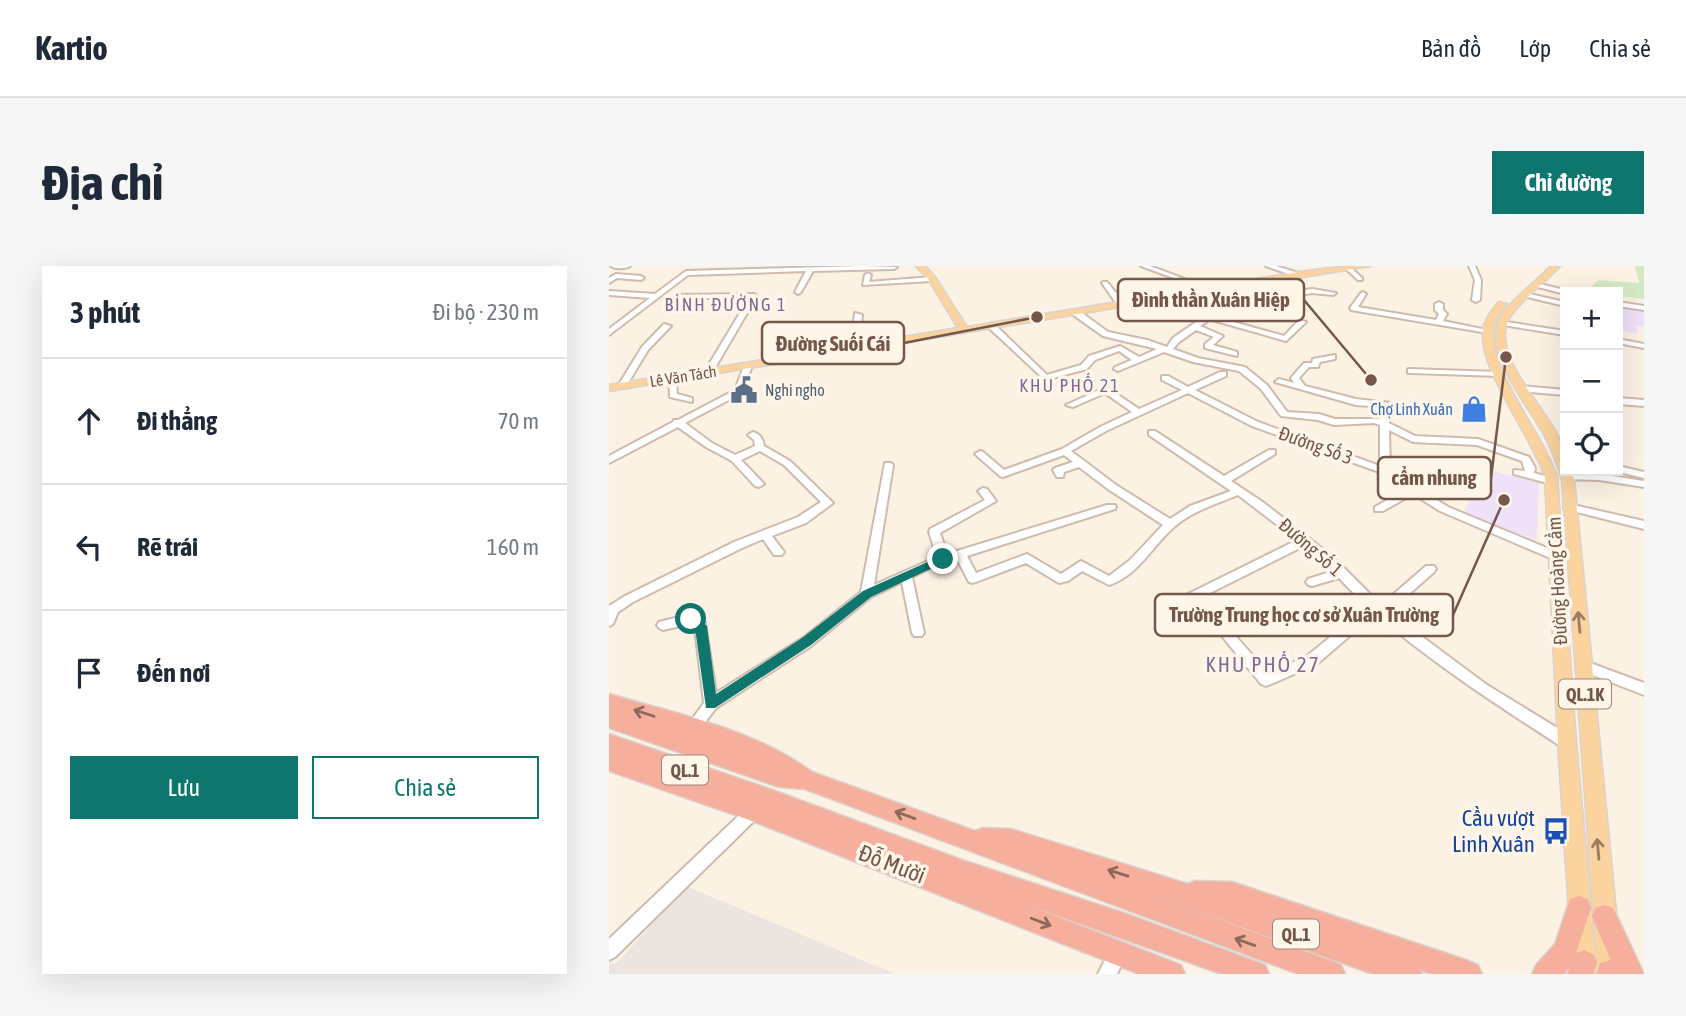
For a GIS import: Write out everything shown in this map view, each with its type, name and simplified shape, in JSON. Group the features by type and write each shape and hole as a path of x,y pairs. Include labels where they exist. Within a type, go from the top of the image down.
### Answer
{"highway":[{"name":"QL.1","path":"609,702 791,766 805,779"},
{"name":"QL.1","path":"609,719 779,777 805,779 1332,974"},
{"name":"Đỗ Mười","path":"609,743 761,804 853,849 1118,952 1159,971"},
{"name":"Đỗ Mười","path":"609,761 761,804 887,845 966,874 1127,926 1256,974"},
{"name":"QL.1","path":"969,838 1011,840 1183,894 1409,974"},
{"name":"QL.1","path":"853,849 887,845"},
{"path":"966,874 978,897"},
{"path":"1183,894 1232,894 1469,974"},
{"path":"1545,974 1552,970 1565,952 1579,908"},
{"path":"1601,972 1604,917"}],"main road":[{"path":"920,266 932,279 964,330"},
{"name":"Lê Văn Tách","path":"609,388 1296,275 1366,266"},
{"path":"1488,331 1499,307 1542,266"},
{"path":"1503,323 1525,295 1556,266"},
{"name":"Đường Hoàng Cầm","path":"1503,323 1507,361 1521,389 1560,451"},
{"name":"Đường Hoàng Cầm","path":"1488,331 1493,360 1499,374 1559,479 1569,507 1604,917"},
{"name":"Đường Hoàng Cầm","path":"1560,471 1555,556 1579,908 1601,972"}],"street":[{"path":"611,266 627,266"},
{"path":"1144,266 1211,290"},
{"path":"1269,266 1296,275 1285,318"},
{"path":"1472,266 1479,288 1475,295 1476,300"},
{"path":"611,331 686,273 894,267"},
{"path":"1342,268 1360,279"},
{"path":"798,292 810,270"},
{"path":"868,275 865,284 932,279"},
{"path":"609,281 613,276 641,278"},
{"path":"1105,284 1122,304"},
{"path":"1240,285 1267,309 1268,313"},
{"path":"1537,285 1560,290"},
{"path":"1291,294 1333,292"},
{"path":"609,293 667,301"},
{"path":"677,297 757,293 709,371"},
{"path":"1363,294 1354,308 1488,331"},
{"path":"1525,295 1560,303"},
{"path":"1147,300 1286,339 1302,322"},
{"path":"1438,323 1443,314 1439,310 1440,304"},
{"path":"1623,305 1644,309"},
{"path":"1075,312 1105,334 1242,369 1264,387 1284,414 1319,417 1334,422 1369,419 1384,423 1413,439 1478,442 1526,459 1530,468 1529,475"},
{"path":"855,347 858,315"},
{"path":"1118,369 1166,350 1208,318"},
{"path":"1503,323 1556,336 1560,335"},
{"path":"622,386 645,349 667,326"},
{"path":"991,326 1045,378 1084,367 1092,358 1119,348 1139,361"},
{"path":"1195,327 1219,336 1208,346 1234,354"},
{"path":"1623,342 1644,346"},
{"path":"1301,387 1295,378 1307,365 1315,365 1316,361 1332,358"},
{"path":"609,460 739,391 748,366"},
{"path":"1411,371 1499,374"},
{"path":"980,454 1003,474 1065,451 1138,412 1223,374"},
{"path":"672,377 673,395 689,400"},
{"name":"Đường Số 3","path":"1165,378 1255,424 1385,471 1450,513 1555,556"},
{"path":"1279,382 1356,402 1388,405 1384,423 1385,471"},
{"path":"1521,389 1560,393"},
{"path":"1070,405 1106,390 1138,412"},
{"path":"1623,404 1630,408 1644,403"},
{"path":"677,422 709,445 736,459 744,471 759,484"},
{"name":"Đường Số 1","path":"1152,433 1225,480 1305,541 1378,609 1482,689 1567,742"},
{"path":"609,621 613,609 629,599 738,545 802,520 828,503 787,463 760,447 758,439 753,435"},
{"path":"736,459 760,447"},
{"path":"1065,451 1170,524"},
{"path":"1225,480 1272,452"},
{"path":"1060,475 1058,470 1081,463"},
{"path":"867,594 888,465"},
{"path":"1623,470 1644,475"},
{"path":"1517,472 1559,479 1599,477 1644,484"},
{"path":"1379,509 1413,489"},
{"path":"943,559 934,532 991,501 983,491"},
{"path":"960,553 973,579 1028,558 1059,579 1064,579 1081,565 1109,581 1136,561 1170,524 1202,506 1240,491"},
{"path":"692,729 711,704 807,642 867,594 943,559 1111,507"},
{"path":"1569,507 1644,525"},
{"path":"766,536 778,552"},
{"path":"1175,605 1305,541"},
{"path":"1221,627 1266,680 1312,660 1430,569"},
{"path":"1312,582 1342,573"},
{"path":"906,574 918,633"},
{"path":"663,625 691,619 701,626 711,704"},
{"path":"1582,665 1644,689"},
{"path":"609,951 761,804"},
{"path":"1107,974 1118,952"}],"shaded area":[{"path":"1623,307 1644,310 1644,327 1637,326 1638,334 1623,331"},
{"path":"1478,467 1539,483 1537,540 1464,516"},
{"path":"686,886 895,974 609,974 609,962 616,964"}],"green space":[{"path":"1635,266 1644,266 1644,299 1623,297 1623,287 1591,287 1598,280 1639,283"}],"place":[{"name":"Đường Suối Cái","path":"1037,317"},
{"name":"cẩm nhung","path":"1506,357"},
{"name":"Đình thần Xuân Hiệp","path":"1371,380"},
{"name":"Nghi ngho","path":"744,390"},
{"name":"Chợ Linh Xuân","path":"1474,409"},
{"name":"Trường Trung học cơ sở Xuân Trường","path":"1504,500"},
{"name":"Cầu vượt Linh Xuân","path":"1556,831"}],"district":[{"name":"BÌNH ĐƯỜNG 1","path":"726,304"},
{"name":"KHU PHỐ 21","path":"1070,385"},
{"name":"KHU PHỐ 27","path":"1263,664"}],"route":[{"path":"691,619 701,626 711,704 807,642 867,594 943,559"}]}
